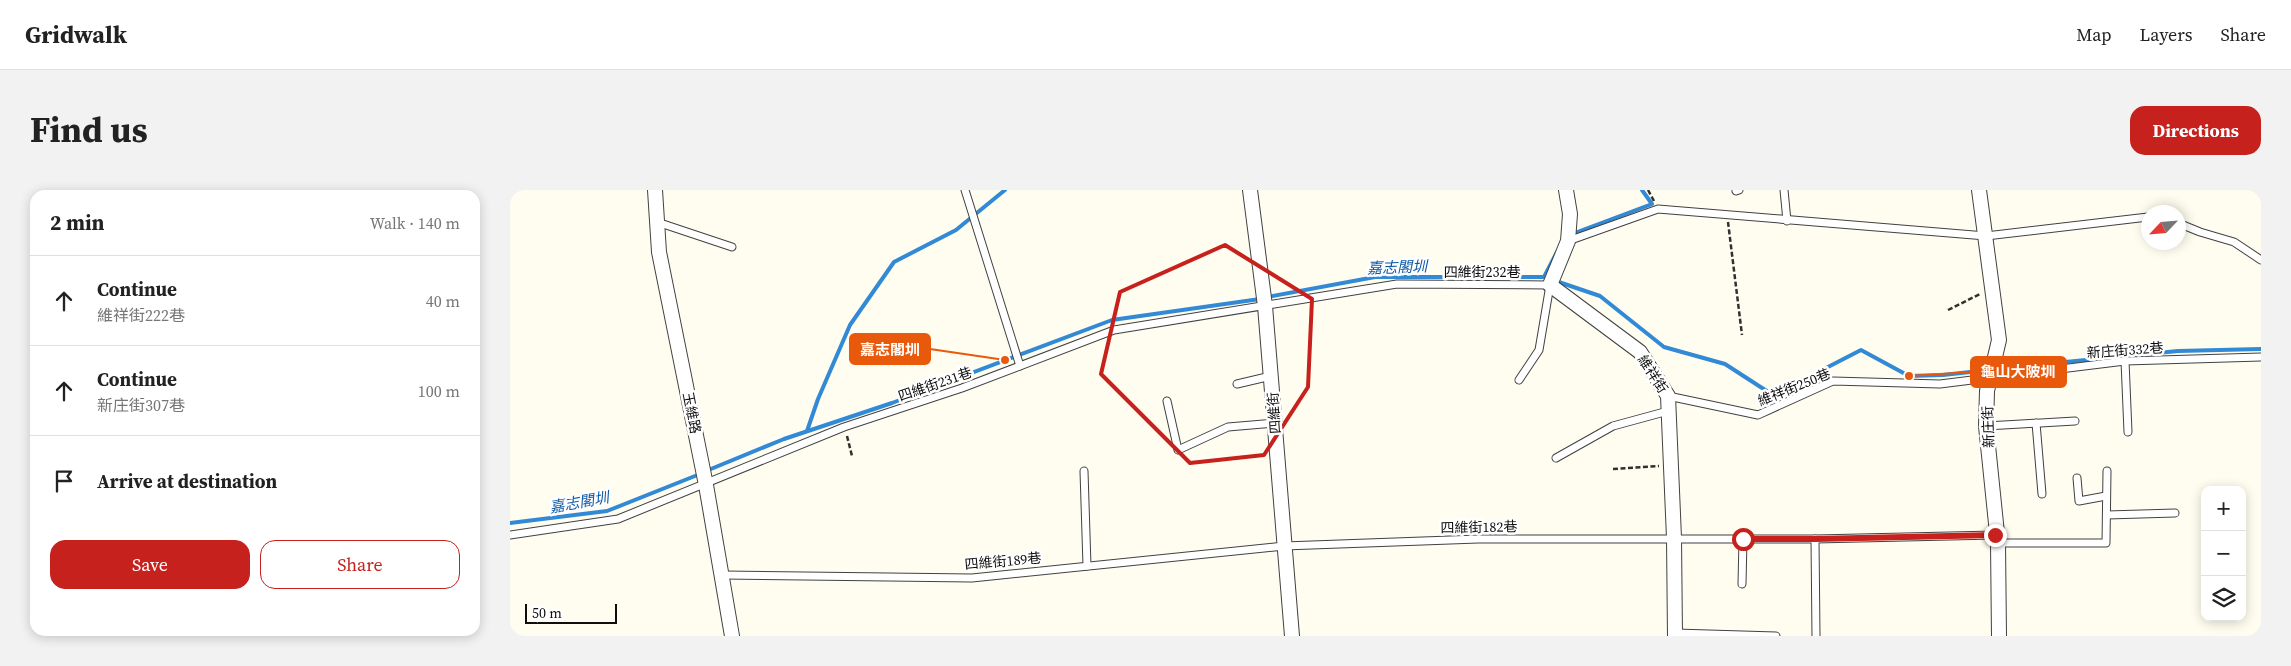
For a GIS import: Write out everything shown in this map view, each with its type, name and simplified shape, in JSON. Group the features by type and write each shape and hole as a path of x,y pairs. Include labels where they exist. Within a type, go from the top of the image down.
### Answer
{"street":[{"name":"玉維路","path":"656,190 659,252 706,485 732,636"},
{"name":"四維街","path":"1250,190 1265,306 1292,636"},
{"path":"1550,285 1568,240 1570,214 1566,190"},
{"name":"新庄街","path":"1979,190 1999,340 1987,391 1986,426 1996,539 2000,636"},
{"name":"維祥街","path":"1550,285 1640,352 1668,396 1674,538 1675,634"}],"lane":[{"path":"965,190 1020,366"},
{"path":"1784,190 1787,221"},
{"path":"1568,240 1658,209 1986,236 2141,218"},
{"path":"658,222 732,247"},
{"path":"2186,226 2234,242 2261,260"},
{"name":"四維街232巷","path":"1265,306 1397,284 1550,285"},
{"path":"1519,380 1539,350 1550,285"},
{"name":"四維街231巷","path":"510,535 618,519 706,485 844,427 962,388 1114,330 1265,306"},
{"name":"新庄街332巷","path":"1991,376 2125,361 2261,357"},
{"path":"2125,361 2128,432"},
{"path":"1237,384 1271,375"},
{"name":"維祥街250巷","path":"1668,396 1758,415 1834,381 1940,384 1991,376"},
{"path":"1167,401 1178,450 1228,427 1274,423"},
{"path":"1556,458 1613,426 1668,411"},
{"path":"1986,426 2075,421"},
{"path":"2036,423 2042,494"},
{"path":"1084,471 1088,566"},
{"path":"2107,471 2107,515 2175,512"},
{"path":"2077,478 2079,501 2106,496"},
{"name":"四維街182巷","path":"1284,546 1478,539 1674,538 1996,539 2106,543 2107,515"},
{"path":"1742,584 1743,539"},
{"path":"1815,539 1816,636"},
{"name":"四維街189巷","path":"723,575 972,578 1284,546"},
{"path":"1675,634 1776,636"}],"path":[{"path":"1727,216 1742,335"},
{"path":"1948,310 1992,288"},
{"path":"844,427 852,456"},
{"path":"1613,469 1671,465"}],"highlighted area":[{"path":"1225,245 1312,299 1308,387 1264,455 1190,463 1101,374 1120,292"}],"waterway":[{"path":"807,431 818,399 850,325 894,262 956,230 1005,190"},
{"path":"1572,234 1652,204 1642,190"},
{"path":"1544,277 1557,252"},
{"path":"1267,297 1375,277 1544,277 1600,296 1664,347 1725,364 1776,397 1819,379 1826,368 1861,350 1909,376 1943,375 1988,370"},
{"name":"嘉志閣圳","path":"706,471 784,439 892,403 1112,320 1260,299"},
{"path":"1995,369 2178,351 2261,349"},
{"name":"嘉志閣圳","path":"510,523 607,511 700,474"}],"place":[{"name":"嘉志閣圳","path":"1005,360"},
{"name":"龜山大陂圳","path":"1909,376"}],"route":[{"path":"1743,539 1995,535"}]}
